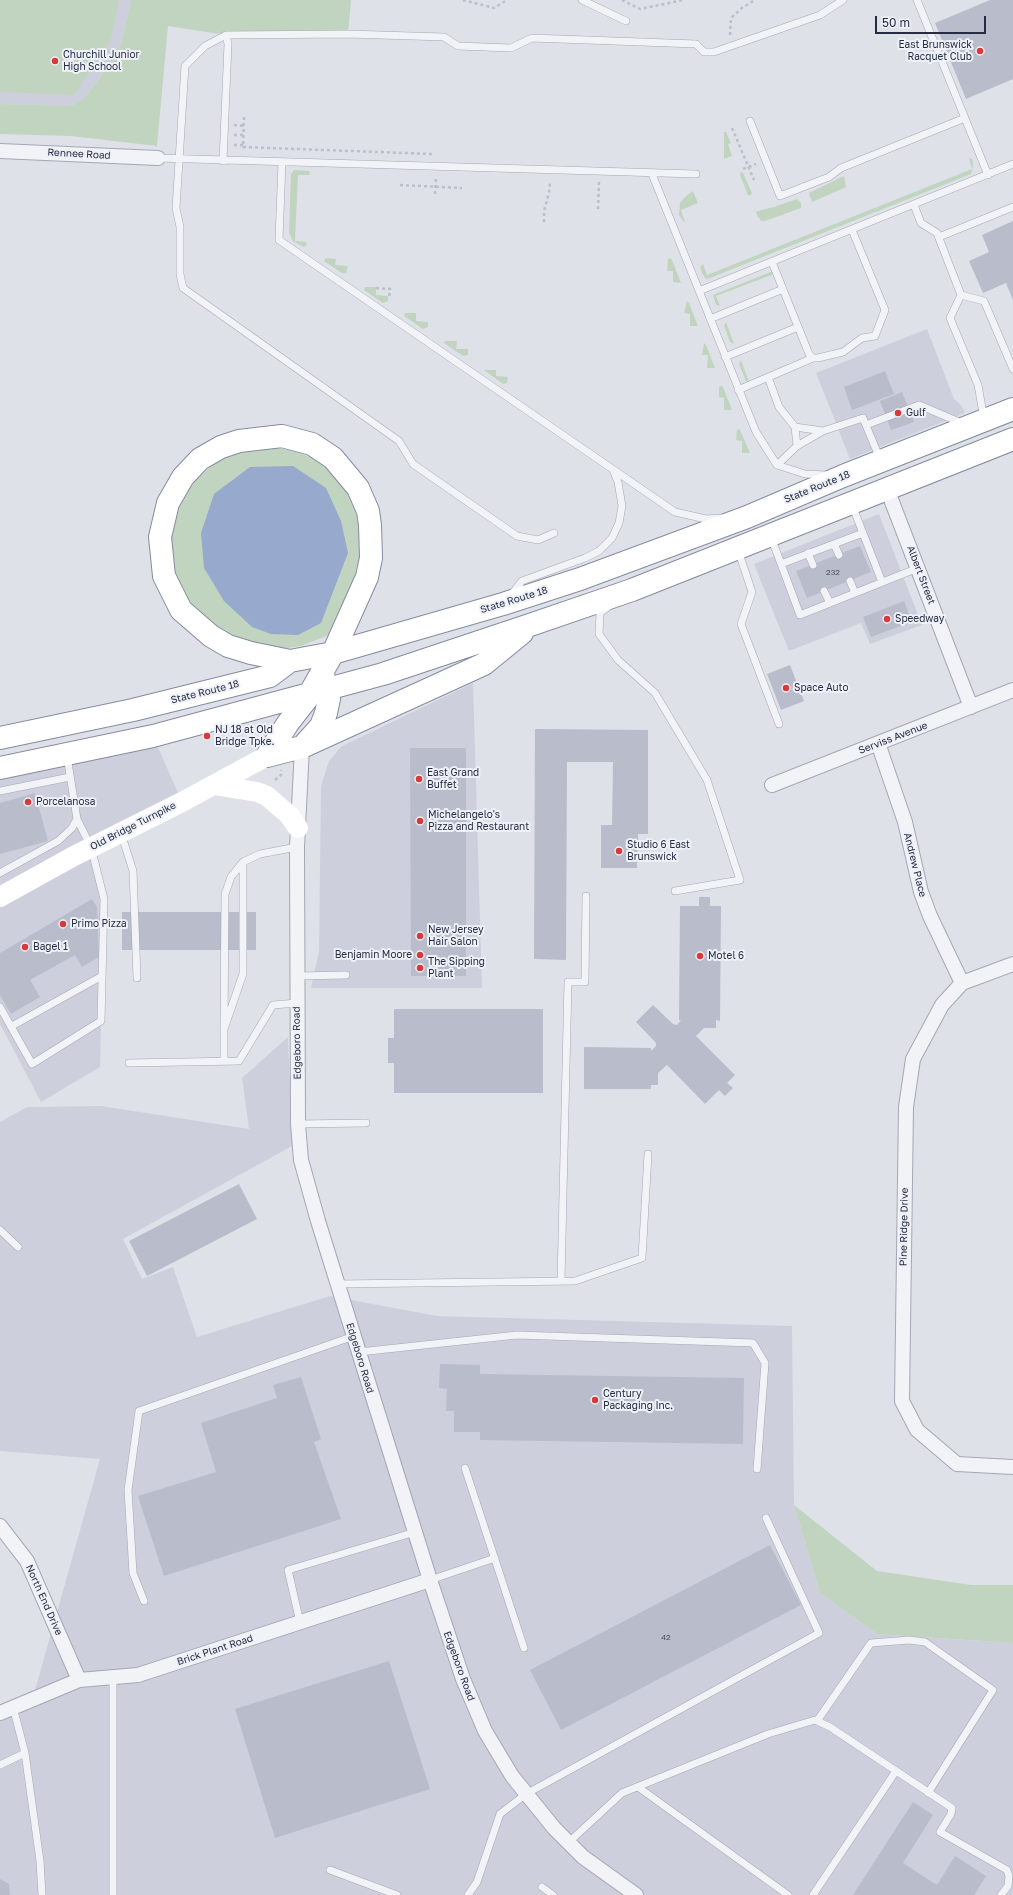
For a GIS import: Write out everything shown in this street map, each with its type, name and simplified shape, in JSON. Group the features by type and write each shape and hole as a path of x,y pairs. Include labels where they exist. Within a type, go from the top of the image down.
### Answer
{"highway":[{"name":"State Route 18","path":"0,768 154,736 264,707 310,679 333,653 503,604 580,579 747,517 843,476 1013,409"},
{"path":"310,679 251,653 228,646 211,636 181,610 164,576 160,537 168,503 184,477 200,459 221,447 239,441 282,436 312,444 333,458 358,488 368,511 371,538 371,558 367,577 333,653"},
{"name":"State Route 18","path":"0,738 133,710 270,676 310,679 383,674 632,590 1013,439"},
{"path":"274,762 302,747 484,664 530,625"},
{"path":"302,747 299,739 299,729 310,679"},
{"path":"274,762 288,722 310,679"}],"street":[{"name":"Rennee Road","path":"0,151 158,158"},
{"name":"Albert Street","path":"887,489 971,707"},
{"name":"Serviss Avenue","path":"772,785 1013,690"},
{"name":"Andrew Place","path":"878,743 905,822 921,892 930,916 962,983"},
{"name":"Edgeboro Road","path":"302,747 298,838 298,1124 301,1160 306,1178 337,1284 414,1532 473,1705 501,1758 544,1817 568,1843 589,1861 636,1895"},
{"name":"Old Bridge Turnpike","path":"0,897 91,847 214,785 274,762"},
{"path":"214,785 257,792 267,796 289,815 298,838"},
{"name":"Pine Ridge Drive","path":"1013,964 962,983 942,1005 913,1059 906,1107 902,1401 917,1430 957,1464 1013,1467"},
{"name":"North End Drive","path":"0,1526 27,1560 80,1680"},
{"name":"Brick Plant Road","path":"0,1713 80,1680 138,1675 430,1580"}],"lane":[{"path":"582,0 626,21"},
{"path":"554,533 538,540 517,536 414,464 399,441 183,288 180,274 180,227 176,208 185,66 205,46 226,35 348,34 444,37 458,46 511,48 532,38 696,44 704,52 714,52 820,15 843,0"},
{"path":"917,0 988,175"},
{"path":"223,161 228,44 226,35"},
{"path":"750,121 780,196 829,176 841,168 965,118"},
{"path":"158,158 652,174 696,174"},
{"path":"282,162 279,240 675,512 706,519 747,517"},
{"path":"699,291 1013,164"},
{"path":"652,174 756,432 777,465 805,474 843,476"},
{"path":"866,425 919,405 978,424 978,385 950,318 961,294 937,233 921,223 914,205"},
{"path":"939,237 1013,207"},
{"path":"738,390 813,358 843,352 862,338 875,336 885,310 852,230"},
{"path":"772,262 809,354 813,358"},
{"path":"710,319 783,289"},
{"path":"961,294 984,301 1013,369"},
{"path":"725,357 798,327"},
{"path":"768,377 779,407 795,427 796,446"},
{"path":"777,465 796,446 823,431 863,418 881,461"},
{"path":"795,427 823,431"},
{"path":"503,604 522,581 585,558 599,551 612,538 619,523 622,506 618,482 613,470"},
{"path":"851,503 882,582"},
{"path":"781,564 863,533"},
{"path":"770,535 800,615 918,568"},
{"path":"834,544 839,555"},
{"path":"737,548 752,592 741,624 779,724"},
{"path":"808,553 813,565"},
{"path":"850,581 855,593"},
{"path":"632,590 600,613 599,634 618,660 655,693 707,780 740,880 675,891"},
{"path":"824,591 830,603"},
{"path":"0,1007 32,1064 101,1021 104,899 91,847 77,819 67,754"},
{"path":"0,791 70,777"},
{"path":"0,873 58,841 72,828 77,819"},
{"path":"121,833 133,871 137,978"},
{"path":"224,1061 225,894 231,877 243,862 298,838"},
{"path":"224,1029 243,974 243,862"},
{"path":"561,1281 568,982 585,982 586,896"},
{"path":"12,1026 102,976"},
{"path":"297,976 346,976"},
{"path":"129,1063 239,1061 273,1005 297,1003"},
{"path":"298,1124 366,1123"},
{"path":"337,1284 575,1281 642,1258 648,1154"},
{"path":"0,1230 18,1247"},
{"path":"358,1352 517,1335 753,1343 765,1363 756,1469"},
{"path":"144,1601 132,1573 128,1490 138,1411 354,1336"},
{"path":"465,1468 524,1648"},
{"path":"468,1895 477,1882 500,1814 526,1794 820,1633 766,1518"},
{"path":"300,1622 288,1570 414,1532"},
{"path":"430,1580 495,1558"},
{"path":"568,1843 622,1794 768,1734 816,1720 871,1643 909,1640 925,1642 993,1690 928,1793"},
{"path":"113,1677 113,1895"},
{"path":"13,1707 25,1753 40,1861 42,1895"},
{"path":"816,1720 830,1727 952,1808 951,1814 940,1832 1007,1870 1008,1886 1001,1895"},
{"path":"0,1765 25,1753"},
{"path":"813,1895 896,1772"},
{"path":"638,1787 788,1895"},
{"path":"330,1870 397,1895"},
{"path":"542,1887 553,1895"}],"path":[{"path":"463,0 494,8 507,0"},
{"path":"622,0 640,9 683,0"},
{"path":"730,29 731,18 742,8 755,0"},
{"path":"244,117 243,147 438,154"},
{"path":"732,128 754,180"},
{"path":"743,170 756,164"},
{"path":"435,194 436,178"},
{"path":"544,222 544,211 549,193 550,182"},
{"path":"598,209 599,182"},
{"path":"400,185 462,188"},
{"path":"376,288 390,289 390,299"},
{"path":"274,762 281,774"},
{"path":"275,780 286,771"}],"shaded area":[{"name":"Churchill Junior High School","path":"0,0 131,0 121,44 99,79 84,98 71,106 56,106 0,104"},
{"path":"927,329 954,399 961,405 965,413 850,459 816,373"},
{"path":"879,514 922,625 870,644 861,623 789,651 754,564"},
{"path":"473,683 482,988 311,988 319,951 321,786 329,761 342,746"},
{"path":"153,736 182,802 91,847 104,899 100,1067 41,1102 0,1024 0,768"},
{"path":"288,1037 292,1146 123,1239 142,1279 173,1267 197,1337 330,1296 437,1316 792,1326 794,1505 820,1593 877,1634 1013,1643 1013,1895 0,1895 0,1715 32,1701 100,1459 0,1451 0,1122 27,1107 101,1106 249,1129 242,1078"}],"green space":[{"name":"Churchill Junior High School","path":"0,0 119,0 110,42 74,95 0,92"},
{"path":"131,0 351,0 348,34 226,35 168,26 157,146 71,136 0,134 0,104 71,106 84,98 99,79 121,44"},
{"path":"724,132 726,132 731,143 728,144 732,156 724,159"},
{"path":"969,158 972,159 973,163 973,167 971,174 710,278 706,279 703,275 700,267 703,264 707,275 972,169"},
{"path":"294,170 309,171 310,173 309,175 298,175 295,241 306,242 307,245 304,247 293,241 289,233 291,174"},
{"path":"741,172 743,173 752,193 750,196 748,195 740,175"},
{"path":"844,176 846,187 812,202 809,193"},
{"path":"693,191 698,203 681,210 684,222 679,215 680,203"},
{"path":"797,199 801,203 801,208 765,221 761,221 757,215 756,212 758,211"},
{"path":"326,258 336,259 335,265 348,266 346,273 342,273 324,261"},
{"path":"670,258 681,283 673,282 673,271 667,271 668,259"},
{"path":"773,271 774,274 716,296 720,306 716,305 713,295"},
{"path":"365,287 376,287 376,295 388,296 388,301 383,303 364,290"},
{"path":"687,301 698,326 690,326 690,314 684,313"},
{"path":"405,313 416,313 416,321 428,322 428,327 423,329 404,316"},
{"path":"726,322 734,344 730,342 724,326"},
{"path":"445,341 457,341 456,349 468,349 468,355 463,356 444,343"},
{"path":"704,343 715,368 707,368 708,355 702,355"},
{"path":"741,360 749,382 746,381 739,364"},
{"path":"484,370 496,370 496,376 508,377 507,383 503,384"},
{"path":"722,386 732,410 724,410 724,398 719,397 719,387"},
{"path":"739,429 750,453 742,453 742,441 736,440 737,430"},
{"path":"274,447 297,452 315,459 333,471 347,491 356,513 360,533 360,557 354,578 329,635 301,646 280,649 254,648 194,616 175,583 170,536 174,516 184,496 196,480 214,464 231,455 254,449"},
{"path":"794,1505 877,1571 971,1585 1013,1585 1013,1643 877,1634 820,1593"}],"water":[{"path":"293,466 326,488 341,521 348,553 321,623 298,635 271,634 252,627 224,601 204,568 201,533 214,494 250,467"}],"building":[{"name":"East Brunswick Racquet Club","path":"990,0 1013,0 1013,79 966,99 935,23"},
{"path":"1013,221 1013,300 1006,283 983,293 969,261 989,252 982,235"},
{"path":"885,371 894,394 852,410 844,387"},
{"name":"Gulf","path":"902,392 914,422 891,430 880,401"},
{"path":"860,546 871,572 807,598 796,571"},
{"name":"Speedway","path":"904,601 912,622 871,637 863,617"},
{"name":"Space Auto","path":"790,665 804,701 781,710 767,674"},
{"name":"Studio 6 East Brunswick","path":"535,729 648,730 648,834 638,834 637,868 601,868 601,825 612,825 613,762 567,762 566,960 534,959"},
{"path":"410,748 466,748 466,976 411,976"},
{"path":"35,793 48,841 0,854 0,803"},
{"name":"Motel 6","path":"699,897 710,897 710,906 721,906 720,1021 716,1020 716,1028 704,1028 696,1036 735,1075 727,1083 733,1088 725,1096 719,1090 705,1104 667,1065 658,1073 658,1085 651,1085 651,1089 584,1089 584,1047 651,1048 651,1051 656,1046 656,1043 636,1022 653,1005 673,1024 677,1025 681,1020 679,1020 680,906 699,906"},
{"path":"92,899 97,907 99,957 82,967 75,955 30,980 40,997 11,1014 0,995 0,953"},
{"path":"122,912 256,912 256,950 122,950"},
{"path":"394,1009 543,1009 543,1093 394,1093 394,1063 388,1063 388,1038 394,1038"},
{"path":"239,1184 257,1219 147,1276 129,1241"},
{"name":"Century Packaging Inc.","path":"440,1364 480,1365 480,1374 744,1378 743,1444 480,1440 480,1432 454,1432 454,1411 446,1411 447,1389 439,1388"},
{"path":"301,1377 321,1439 314,1442 341,1519 164,1576 138,1496 216,1472 201,1423 277,1398 273,1385"},
{"path":"770,1545 801,1605 561,1730 530,1670"},
{"path":"389,1661 430,1789 275,1838 235,1709"},
{"path":"913,1802 933,1815 903,1863 937,1885 955,1856 986,1876 974,1895 853,1895"},
{"path":"0,1879 9,1884 10,1895 0,1895"}],"place":[{"name":"East Brunswick Racquet Club","path":"980,51"},
{"name":"Churchill Junior High School","path":"55,61"},
{"name":"Gulf","path":"898,413"},
{"name":"Speedway","path":"887,619"},
{"name":"Space Auto","path":"786,688"},
{"name":"NJ 18 at Old Bridge Tpke.","path":"207,736"},
{"name":"East Grand Buffet","path":"419,779"},
{"name":"Porcelanosa","path":"28,802"},
{"name":"Michelangelo's Pizza and Restaurant","path":"420,821"},
{"name":"Studio 6 East Brunswick","path":"619,851"},
{"name":"Primo Pizza","path":"63,924"},
{"name":"New Jersey Hair Salon","path":"420,936"},
{"name":"Bagel 1","path":"25,947"},
{"name":"Benjamin Moore","path":"420,955"},
{"name":"Motel 6","path":"700,956"},
{"name":"The Sipping Plant","path":"420,968"},
{"name":"Century Packaging Inc.","path":"595,1400"}]}
